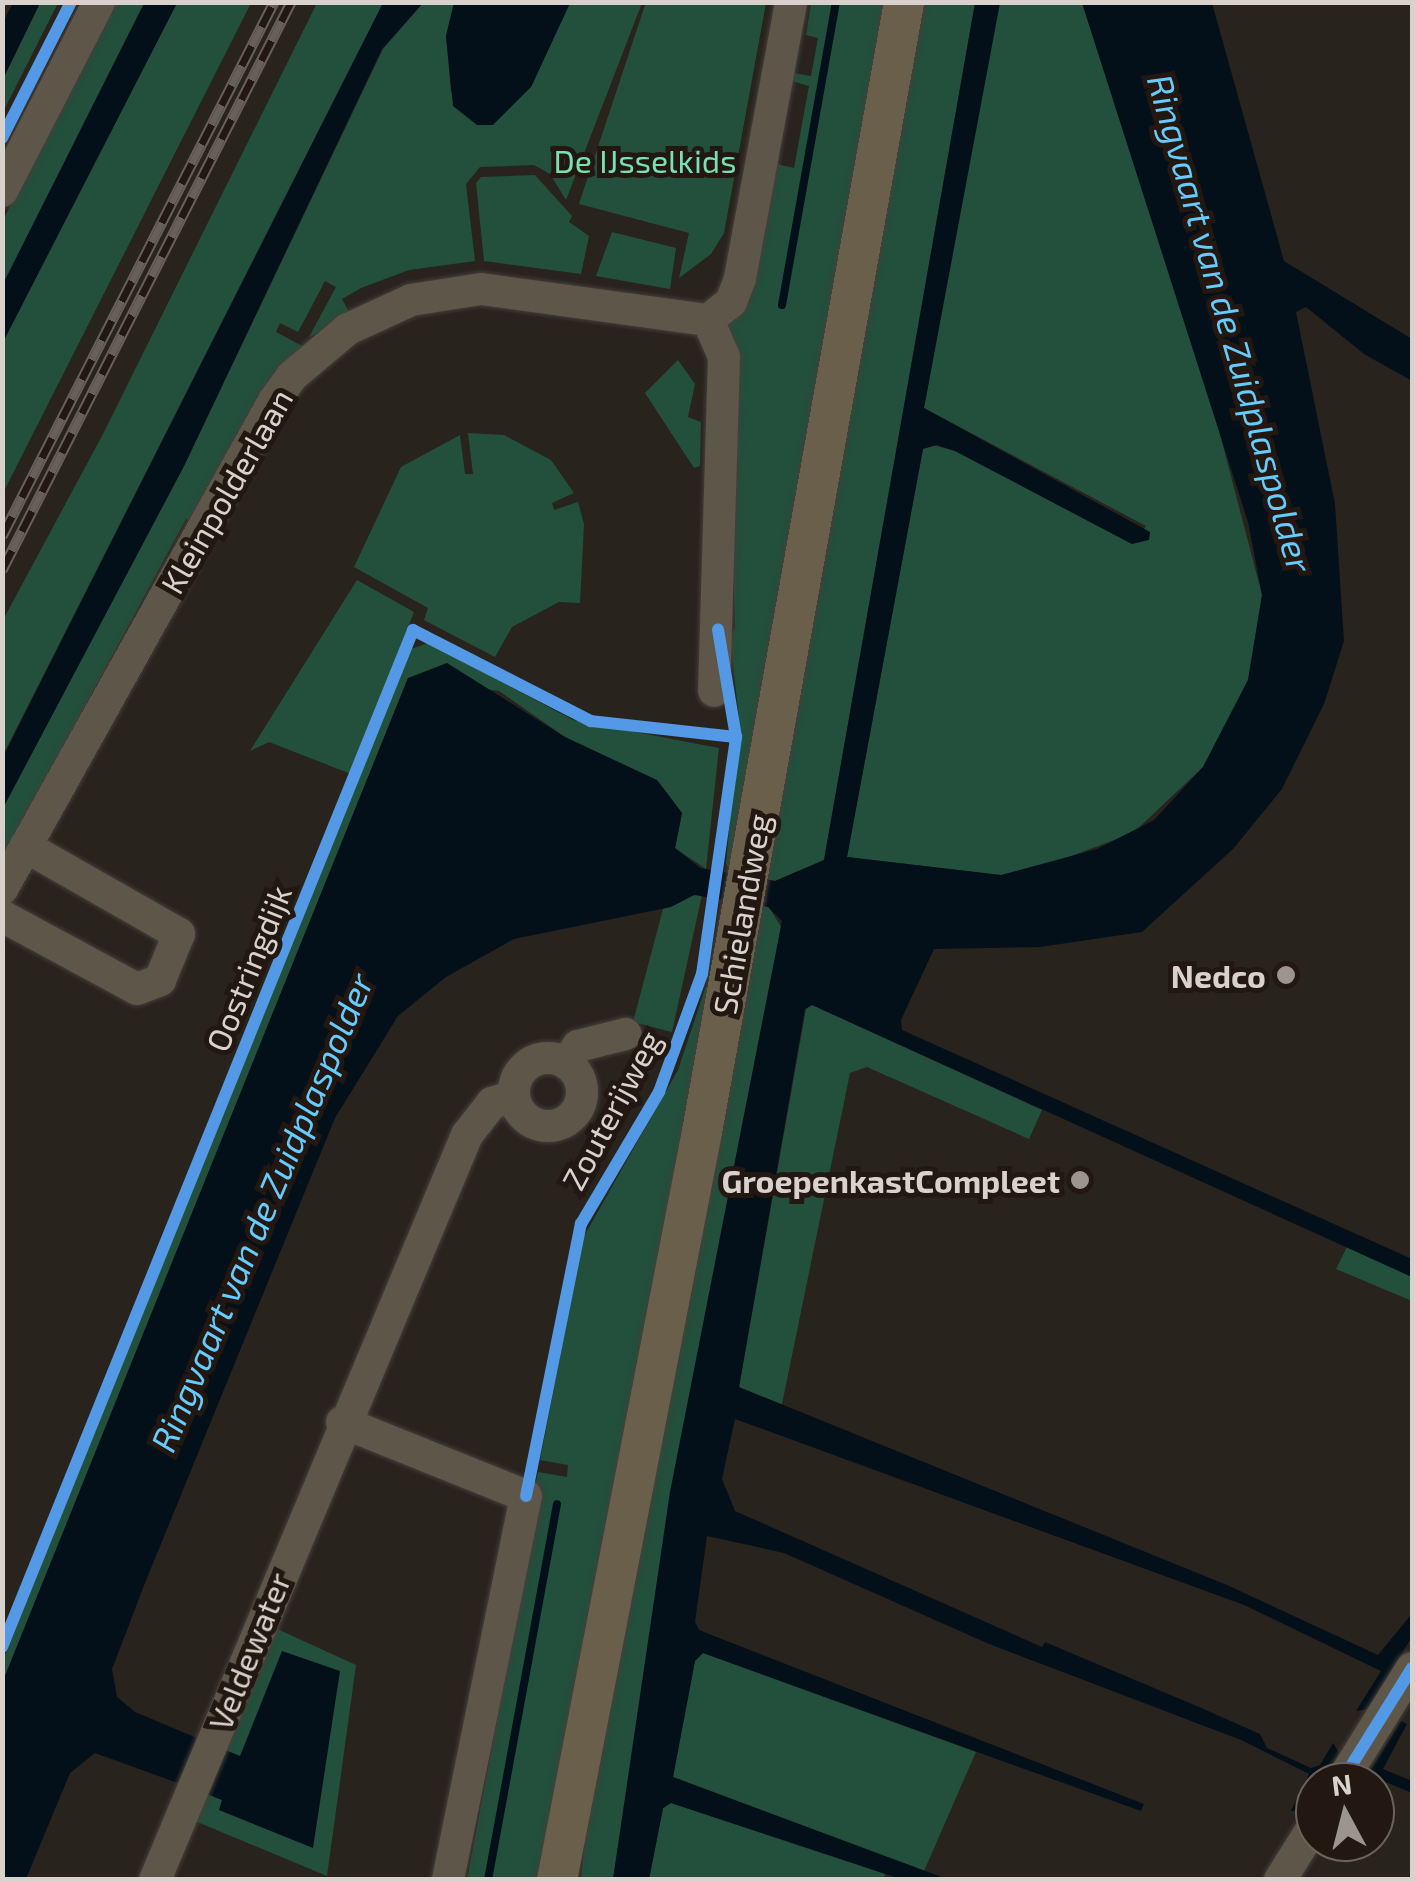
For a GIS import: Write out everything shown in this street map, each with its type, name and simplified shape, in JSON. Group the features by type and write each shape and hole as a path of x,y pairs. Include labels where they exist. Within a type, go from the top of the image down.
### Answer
{"main road":[{"name":"Schielandweg","path":"556,1880 572,1824 746,890 904,2"},
{"name":"Schielandweg","path":"571,1880 572,1824"}],"street":[{"path":"2,191 99,2"},
{"path":"714,691 724,357 708,320 731,302 740,278 791,2"},
{"name":"Kleinpolderlaan","path":"2,889 258,429 292,376 318,352 382,311 481,289 708,320"},
{"path":"2,916 138,989 160,980 179,934 25,846"},
{"name":"Veldewater","path":"155,1880 342,1422 467,1136 492,1102 514,1096 528,1065 550,1058 567,1064 578,1046 625,1034"},
{"path":"514,1096 526,1118 563,1123 574,1115 582,1091 567,1064"},
{"path":"342,1422 526,1496 448,1880"},
{"path":"1353,1762 1412,1668"},
{"path":"1280,1880 1295,1856"}],"green space":[{"name":"De IJsselkids","path":"646,2 766,3 724,233 711,254 679,278 689,233 579,204"},
{"path":"40,3 58,3 3,112 3,79"},
{"path":"113,3 144,3 3,284 3,220"},
{"path":"177,3 251,3 3,493 3,342"},
{"path":"317,3 383,3 2,757 3,620 103,434"},
{"path":"423,3 454,3 446,36 451,92 531,87 570,3 642,3 566,200 550,174 534,165 480,167 466,184 475,261 409,270 361,288 342,299 351,316 309,337 336,287 325,281 298,332 280,323 276,332 302,346 278,371 191,521 186,519 3,858 3,808 184,466 383,49"},
{"path":"811,3 889,3 732,870 726,864 739,718 730,640 735,627 726,329 776,164 794,168 809,86 792,81 793,73 811,76 818,38 806,35"},
{"path":"918,3 975,3 824,860 775,881 764,879"},
{"path":"997,3 1082,3 1211,400 1262,595 1248,680 1203,767 1133,833 1031,871 1001,875 847,857 923,449 929,444 955,451 1132,544 1146,526 924,408"},
{"path":"535,175 572,216 569,222 589,236 581,274 484,261 476,183 481,177"},
{"path":"612,232 676,248 670,289 596,276"},
{"path":"678,360 695,384 688,417 701,422 700,466 694,468 645,393"},
{"path":"468,433 504,435 551,460 574,493 552,503 554,510 578,502 584,524 580,603 559,602 512,627 495,657 424,620 428,608 354,567 401,467 460,435 465,474 473,474"},
{"path":"357,580 414,612 351,774 269,742 250,751"},
{"path":"428,643 573,720 719,748 706,869 675,848 682,813 661,785 565,737 499,691 408,678 3,1683 3,1660 411,649"},
{"path":"702,895 672,1032 633,1022 663,909"},
{"path":"757,905 769,907 781,927 666,1549 613,1879 581,1880 588,1809"},
{"path":"706,986 712,987 547,1879 467,1880 534,1523 527,1521 538,1472 567,1477 568,1465 540,1460 583,1238 678,1070"},
{"path":"812,1005 1042,1110 1029,1139 867,1067 850,1073 781,1409 739,1387 806,1009"},
{"path":"1347,1247 1412,1277 1412,1301 1336,1269"},
{"path":"275,1628 356,1665 327,1876 195,1821 203,1793 222,1800 220,1809 241,1757 226,1751"},
{"path":"703,1653 976,1752 924,1871 673,1777 695,1660"},
{"path":"671,1803 885,1874 883,1880 649,1880 663,1808"}],"water":[{"path":"145,2 177,3 3,342 3,284"},
{"path":"13,3 40,3 3,79 3,22"},
{"path":"383,3 423,3 382,49 184,466 3,808 3,757"},
{"path":"454,3 570,3 531,87 493,125 477,125 453,106 446,36"},
{"name":"Ringvaart van de Zuidplaspolder","path":"975,3 1000,3 924,408 1150,532 1149,540 1132,544 955,451 937,445 923,449 847,857 1001,875 1097,849 1154,820 1203,767 1248,680 1262,595 1248,522 1082,3 1212,3 1284,261 1412,339 1412,381 1364,354 1306,307 1296,312 1335,504 1344,641 1324,704 1282,789 1233,849 1142,932 1040,947 934,949 901,1020 902,1030 1412,1259 1412,1277 812,1005 805,1009 739,1387 1227,1585 1378,1655 1410,1616 1412,1637 1367,1709 1356,1711 1381,1671 1244,1605 735,1419 722,1479 735,1511 1042,1647 1045,1642 1260,1734 1267,1748 1298,1762 1295,1767 1241,1740 989,1644 784,1553 707,1536 695,1622 699,1630 1144,1804 1141,1811 703,1653 695,1661 673,1777 947,1879 901,1879 671,1803 663,1808 649,1879 613,1879 670,1492 782,921 768,907 694,895 671,907 514,939 446,977 398,1016 335,1118 145,1583 112,1669 117,1697 135,1712 240,1756 282,1651 340,1671 313,1848 219,1810 222,1800 95,1753 70,1773 26,1879 3,1879 2,1683 408,678 447,663 565,737 657,780 682,813 675,848 700,868 775,881 824,860"},
{"path":"1401,1721 1407,1724 1387,1762 1375,1762"},
{"path":"1333,1743 1339,1753 1333,1762 1322,1762"},
{"path":"1395,1774 1412,1781 1412,1793 1395,1786"}],"waterway":[{"path":"782,305 836,2"},
{"path":"488,1880 557,1504"}],"railway":[{"path":"2,536 274,2"},
{"path":"2,570 291,2"}],"cycle path":[{"path":"2,138 71,2"},
{"name":"Oostringdijk","path":"2,1647 413,630 591,721 736,737"},
{"name":"Zouterijweg","path":"526,1496 581,1224 659,1092 702,974 736,737 718,630"},
{"path":"1353,1762 1412,1668"}],"place":[{"name":"Nedco","path":"1286,975"},
{"name":"GroepenkastCompleet","path":"1080,1180"}]}
